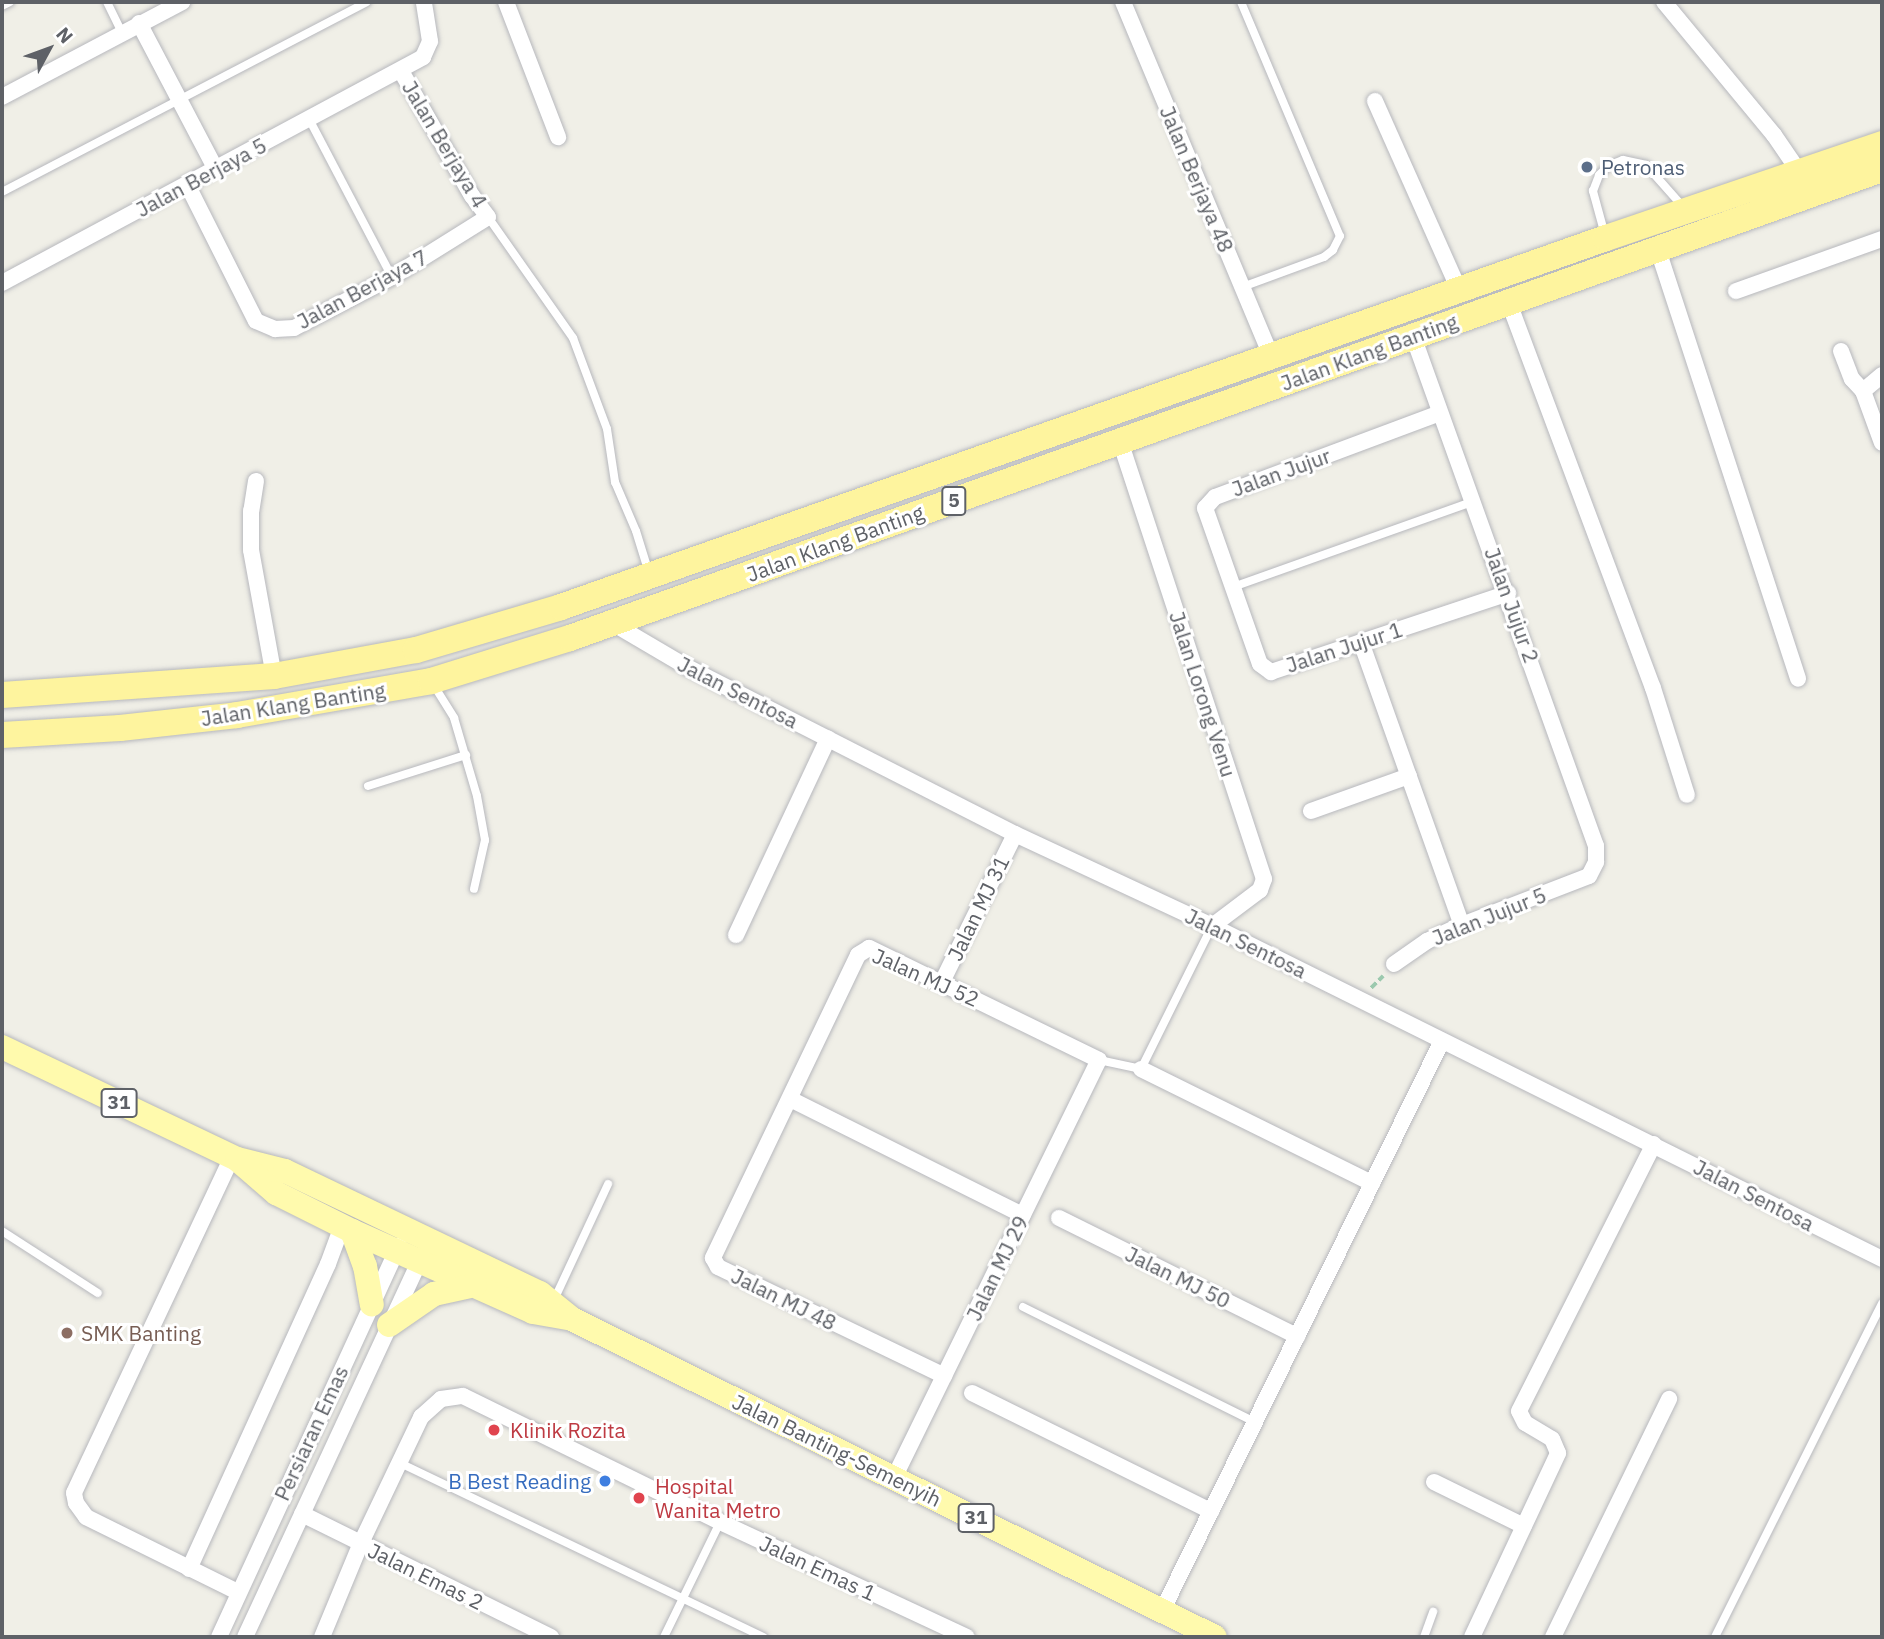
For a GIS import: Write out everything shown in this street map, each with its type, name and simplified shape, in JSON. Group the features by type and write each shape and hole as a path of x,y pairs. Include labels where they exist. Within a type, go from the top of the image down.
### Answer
{"highway":[{"name":"Jalan Klang Banting","path":"2,695 274,676 416,650 561,607 1271,356 1456,284 1687,212 1882,144"},
{"name":"Jalan Klang Banting","path":"2,735 120,728 237,715 432,681 612,623 1882,169"}],"main road":[{"name":"Jalan Banting-Semenyih","path":"2,1047 234,1158 285,1171 413,1245 475,1285 533,1312 572,1319"},
{"name":"Jalan Banting-Semenyih","path":"234,1158 276,1193 347,1228 413,1245 540,1293 572,1319 735,1402 895,1476 1215,1637"},
{"path":"347,1228 365,1266 372,1304"},
{"path":"389,1325 434,1294 475,1285"}],"street":[{"path":"2,97 182,2"},
{"name":"Jalan Berjaya 4","path":"424,2 430,41 423,57 401,71 472,196 488,217"},
{"path":"506,2 558,137"},
{"path":"1664,2 1774,135 1800,173"},
{"name":"Jalan Berjaya 48","path":"1126,3 1271,356"},
{"path":"139,23 215,168"},
{"name":"Jalan Berjaya 5","path":"2,283 401,71"},
{"path":"1375,101 1456,284"},
{"name":"Jalan Berjaya 7","path":"187,184 256,321 275,329 294,328 392,277 488,217"},
{"path":"1736,290 1882,239"},
{"path":"1658,250 1798,679"},
{"path":"1508,303 1653,688 1687,795"},
{"name":"Jalan Jujur 2","path":"1413,336 1508,593 1596,846 1596,862 1588,876"},
{"path":"1841,351 1852,379 1863,391 1882,443"},
{"path":"1863,391 1882,375"},
{"name":"Jalan Jujur","path":"1233,587 1205,508 1215,497 1440,413"},
{"name":"Jalan Lorong Venu","path":"1120,441 1264,879 1260,890 1212,926"},
{"path":"256,481 251,511 251,550 274,676"},
{"name":"Jalan Jujur 1","path":"1233,587 1260,664 1271,672 1508,593"},
{"name":"Jalan Sentosa","path":"612,623 687,667 1015,834 1361,999 1882,1259"},
{"path":"1361,642 1462,925"},
{"path":"736,935 828,739"},
{"path":"1311,810 1409,776"},
{"name":"Jalan MJ 31","path":"942,982 1015,834"},
{"name":"Jalan Jujur 5","path":"1394,964 1427,941 1462,925 1588,876"},
{"name":"Jalan MJ 52","path":"790,1099 863,951 869,948 1099,1060"},
{"path":"1162,1611 1442,1041"},
{"name":"Jalan MJ 29","path":"895,1476 1099,1060"},
{"path":"1141,1069 1372,1184"},
{"path":"790,1099 1023,1215"},
{"name":"Jalan MJ 48","path":"790,1099 713,1258 714,1263 944,1376"},
{"path":"1472,1637 1558,1453 1552,1439 1525,1423 1519,1411 1654,1144"},
{"path":"234,1158 74,1493 76,1503 86,1517 238,1592"},
{"name":"Jalan MJ 50","path":"1059,1219 1297,1336"},
{"path":"189,1569 328,1264 347,1228"},
{"name":"Persiaran Emas","path":"219,1637 372,1304 413,1245"},
{"name":"Persiaran Emas","path":"245,1637 389,1325 413,1245"},
{"path":"972,1393 1211,1511"},
{"name":"Jalan Emas 1","path":"322,1637 361,1543 421,1416 429,1406 441,1399 463,1396 474,1399 720,1522 967,1637"},
{"path":"1553,1637 1669,1399"},
{"path":"1434,1482 1524,1525"},
{"name":"Jalan Emas 2","path":"302,1514 551,1637"}],"lane":[{"path":"2,6 10,2"},
{"path":"107,2 122,33"},
{"path":"2,192 367,2"},
{"path":"1241,2 1340,236 1334,250 1324,257 1242,287"},
{"path":"309,119 392,277"},
{"path":"1606,238 1593,191 1599,175 1608,166 1623,160 1646,165 1687,212"},
{"path":"488,217 573,338 607,429 615,482 636,531 649,576"},
{"path":"1233,587 1474,501"},
{"path":"432,681 454,718 466,755 485,840 474,889"},
{"path":"368,786 466,755"},
{"path":"1099,1060 1141,1069 1212,926"},
{"path":"552,1303 608,1184"},
{"path":"2,1231 99,1293"},
{"path":"1715,1637 1882,1303"},
{"path":"1023,1307 1255,1422"},
{"path":"400,1463 763,1637"},
{"path":"664,1637 720,1522"},
{"path":"1424,1637 1433,1612"}],"path":[{"path":"1361,999 1394,964"}],"place":[{"name":"Petronas","path":"1587,167"},
{"name":"SMK Banting","path":"67,1333"},
{"name":"Klinik Rozita","path":"494,1430"},
{"name":"B Best Reading","path":"605,1481"},
{"name":"Hospital Wanita Metro","path":"639,1498"}]}
